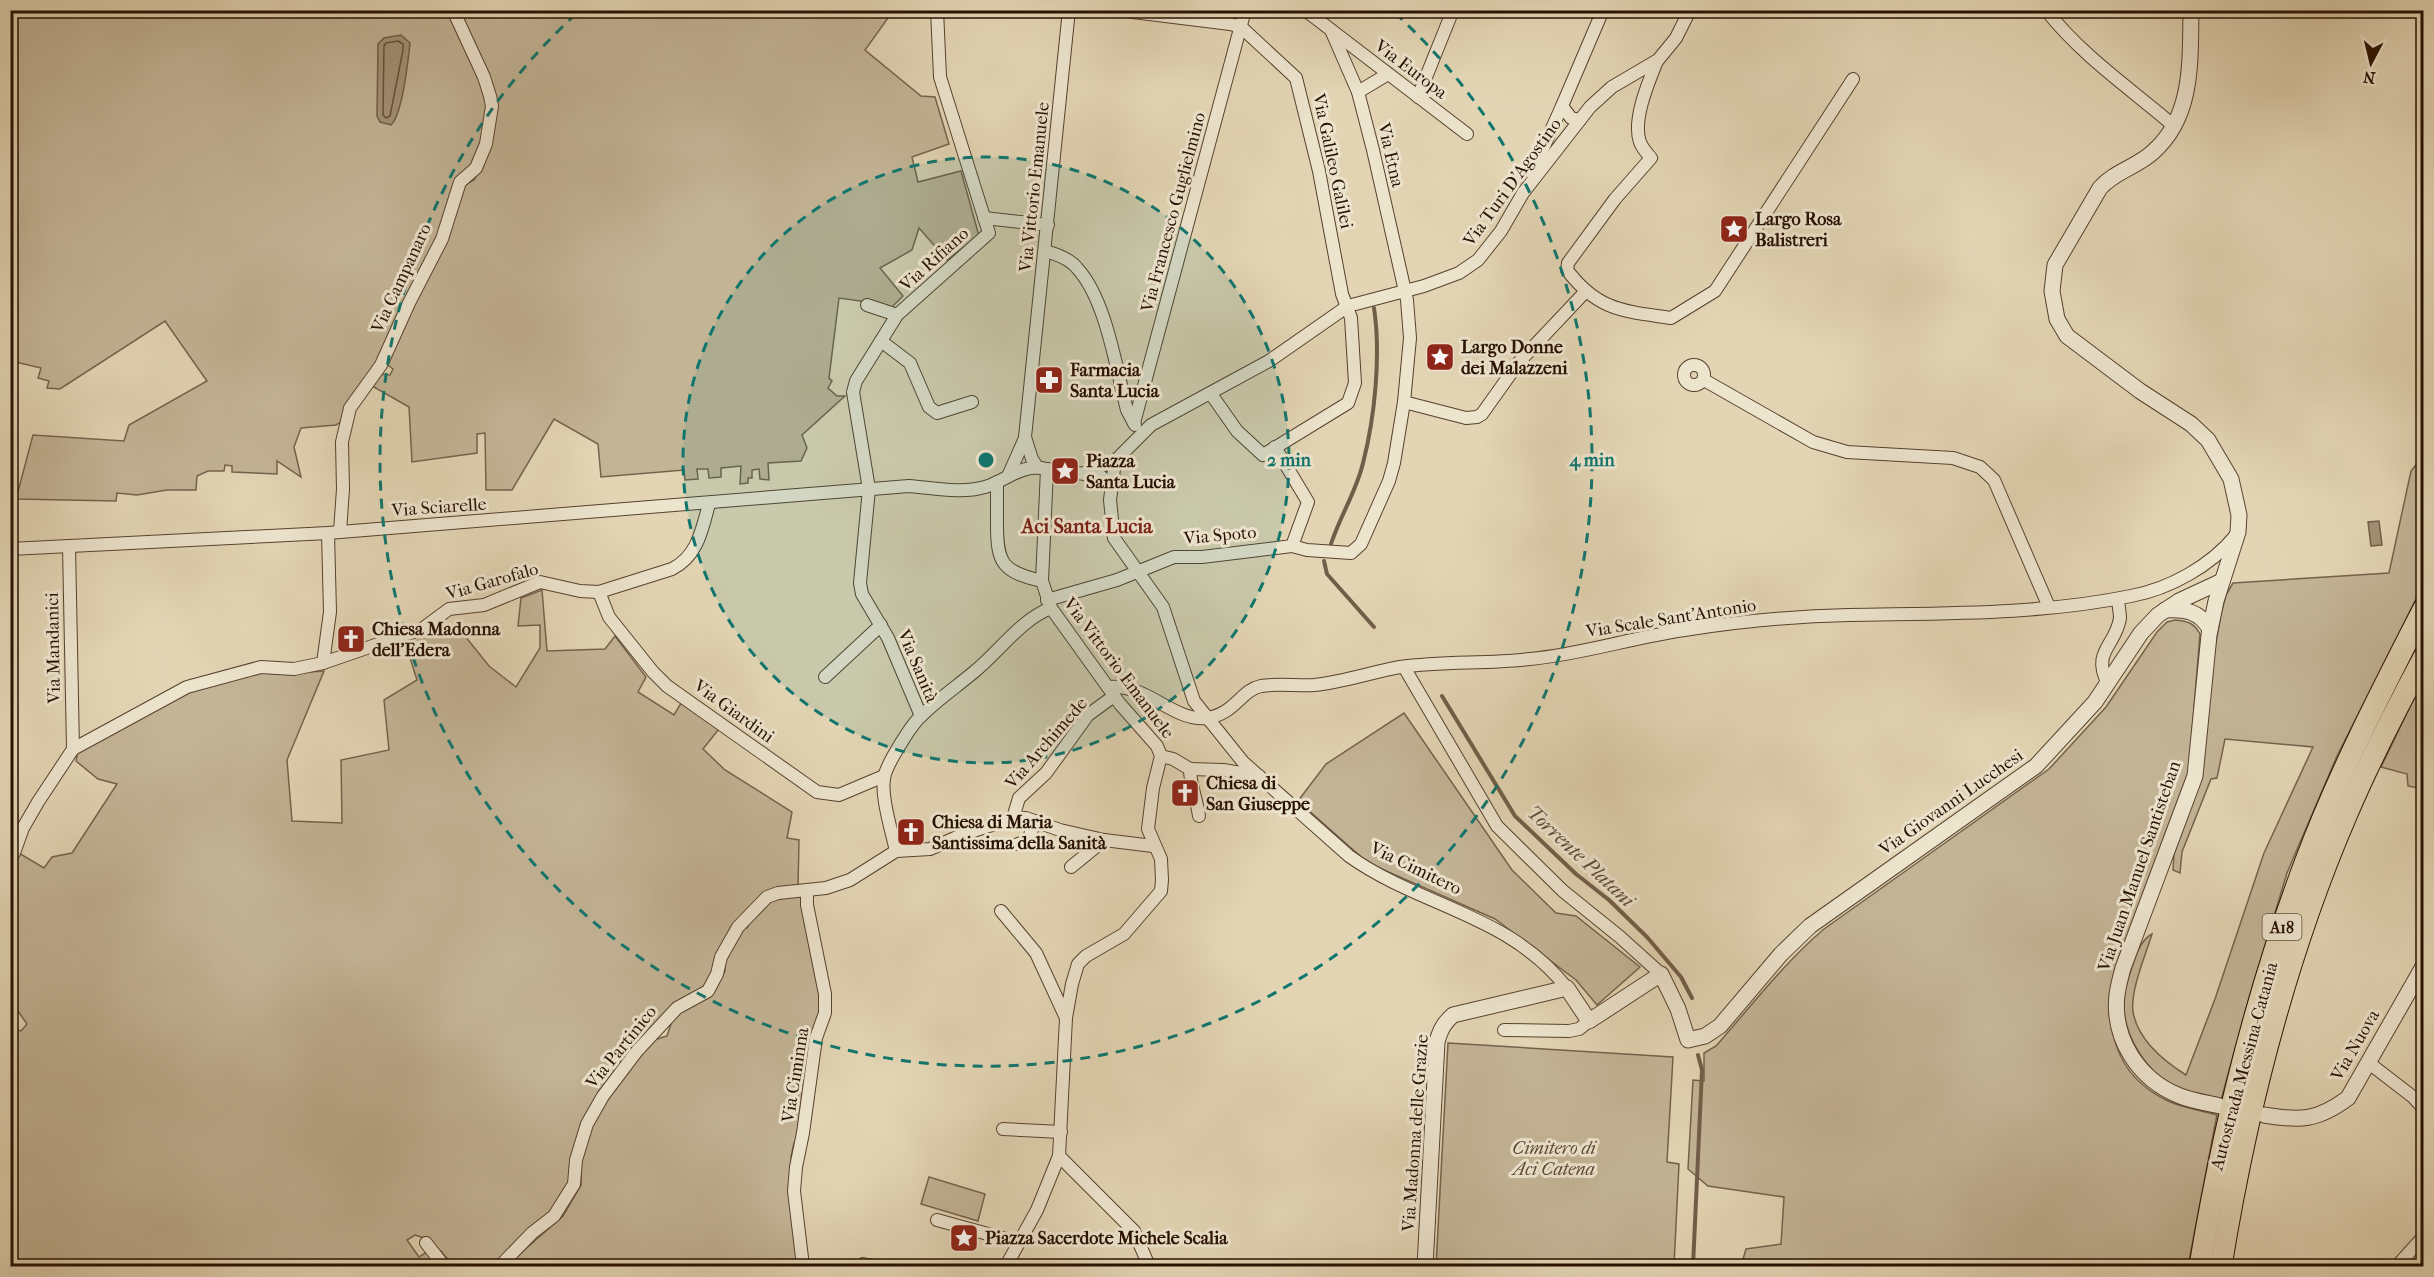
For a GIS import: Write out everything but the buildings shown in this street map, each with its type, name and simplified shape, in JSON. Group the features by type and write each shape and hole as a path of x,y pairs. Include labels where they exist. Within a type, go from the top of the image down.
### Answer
{"highway":[{"name":"Autostrada Messina-Catania","path":"2200,1266 2214,1182 2235,1089 2288,910 2350,755 2424,608"},
{"name":"Autostrada Messina-Catania","path":"2221,1266 2244,1136 2263,1059 2289,970 2324,870 2346,816 2369,763 2424,657"}],"street":[{"name":"Via Campanaro","path":"323,663 330,612 334,533 343,489 342,442 350,408 381,365 409,303 442,239 460,182 476,168 486,144 492,105 490,96 480,66 453,10"},
{"name":"Via Rifiano","path":"869,489 853,392 856,381 897,315 989,233 940,77 937,10"},
{"name":"Via Vittorio Emanuele","path":"1006,1266 1017,1242 1037,1210 1059,1156 1066,1018 1078,964 1086,956 1124,933 1161,891 1161,859 1148,829 1148,816 1161,756 1157,746 1111,691 1049,604 1042,581 1042,468 1032,459 1025,436 1069,10"},
{"name":"Via Francesco Guglielmino","path":"1137,428 1245,10"},
{"name":"Via Europa","path":"1305,10 1467,134"},
{"path":"1523,192 1603,10"},
{"name":"Via Turi D'Agostino","path":"1084,473 1115,461 1137,428 1211,394 1269,361 1348,306 1459,273 1478,260 1501,231 1523,192 1580,120 1612,87 1658,60 1676,38 1690,10"},
{"path":"2046,10 2056,23 2104,69 2173,128"},
{"name":"Via Juan Manuel Santisteban","path":"2191,10 2187,92 2173,128 2152,154 2109,178 2100,188 2055,266 2052,280 2053,302 2057,319 2067,336 2140,391 2191,424 2208,440 2231,479 2238,503 2238,532 2225,553 2222,581 2210,629 2194,776 2123,968 2116,1008 2121,1036 2139,1068 2157,1084 2181,1096 2220,1106"},
{"path":"1125,11 1240,27"},
{"path":"1418,97 1452,11"},
{"name":"Via Galileo Galilei","path":"1240,27 1296,78 1319,171 1342,294 1351,318 1355,383 1348,402 1275,447"},
{"name":"Via Etna","path":"1331,30 1358,92 1404,291 1410,338 1404,402"},
{"path":"1342,56 1356,49"},
{"path":"1658,60 1643,97 1638,131 1640,143 1651,158 1615,199 1568,263 1567,270 1586,291 1608,306 1671,318 1715,291 1853,79"},
{"path":"1358,92 1388,74"},
{"path":"1562,106 1571,118 1580,120"},
{"path":"984,218 1048,225"},
{"path":"989,233 1005,220"},
{"path":"1045,251 1077,267 1098,299 1127,410 1137,428"},
{"path":"1404,402 1466,418 1482,414 1519,362 1586,291"},
{"path":"867,305 897,315"},
{"path":"881,341 910,363 929,407 937,413 972,402"},
{"path":"1704,380 1813,442 1830,448 1877,454 1953,458 1980,467 1994,480 2049,607"},
{"path":"1211,394 1237,431 1263,455 1275,447 1308,502 1292,546"},
{"name":"Via Spoto","path":"921,716 1049,604 1173,557 1202,557 1292,546 1340,554 1351,553 1361,544 1389,481 1404,402"},
{"path":"1009,474 1025,436"},
{"name":"Via Cimitero","path":"1115,461 1110,488 1114,537 1163,607 1194,701 1243,762 1365,868 1500,930 1554,971 1589,1021"},
{"path":"1042,581 1014,571 1003,563 997,552 997,482 1020,469 1042,468 1100,476 1107,481 1110,488"},
{"name":"Via Sciarelle","path":"10,549 334,533 909,486 974,489 997,482"},
{"name":"Via Sanità","path":"869,489 860,583 862,594 881,625 921,716 884,776"},
{"name":"Via Garofalo","path":"73,749 187,687 261,667 294,669 323,663 422,629 449,609 484,605 540,582 580,591 599,592 663,572 683,563 692,553 700,537 709,504"},
{"name":"Via Mandanici","path":"69,546 73,749"},
{"name":"Via Scale Sant'Antonio","path":"1206,718 1226,713 1253,688 1264,685 1314,685 1404,667 1531,659 1690,629 1793,618 1926,615 2049,607 2118,598 2162,587 2225,553"},
{"name":"Via Giovanni Lucchesi","path":"1661,974 1678,1009 1688,1041 1706,1036 1720,1026 1781,954 1810,926 2036,766 2095,702 2141,633 2165,610 2222,581"},
{"name":"Via Giardini","path":"599,592 609,617 667,686 817,792 839,795 884,776"},
{"path":"2108,684 2101,671 2101,661 2120,618 2118,598"},
{"path":"2165,610 2181,609 2196,613 2204,619 2210,629"},
{"path":"825,677 881,625"},
{"path":"1404,667 1497,826 1563,891 1661,974 1580,1029 1569,1031 1504,1030"},
{"path":"1111,691 1123,686 1135,689 1175,711 1206,718"},
{"name":"Via Archimede","path":"1013,818 1019,798 1046,773 1088,716 1111,691"},
{"path":"15,853 23,828 73,749"},
{"path":"1161,756 1173,759 1190,769 1223,770 1259,776"},
{"path":"1190,769 1190,783 1198,803 1199,816"},
{"path":"884,776 885,794 896,851 930,849 964,834 1013,818 1026,818 1060,830 1104,840 1154,846"},
{"path":"1018,844 1028,841 1035,821"},
{"path":"1071,867 1104,840"},
{"name":"Via Partinico","path":"500,1266 532,1233 554,1216 574,1184 576,1160 587,1124 603,1096 637,1051 677,1008 708,991 717,974 721,957 738,927 767,897 778,892 826,888 850,880 896,851"},
{"name":"Via Ciminna","path":"803,1266 794,1191 795,1167 810,1091 816,1038 825,1005 807,905 807,890"},
{"path":"1001,911 1036,953 1066,1018"},
{"name":"Via Nuova","path":"2264,1115 2293,1120 2314,1117 2334,1108 2348,1098 2424,965"},
{"name":"Via Madonna delle Grazie","path":"1425,1266 1437,1042 1440,1031 1453,1016 1567,988"},
{"path":"2369,1063 2413,1097 2424,1109"},
{"path":"1003,1128 1062,1132"},
{"path":"1059,1156 1134,1232 1149,1266"},
{"path":"937,1220 1017,1242"},
{"path":"2397,1266 2424,1236"},
{"path":"426,1243 444,1266"},
{"path":"861,1266 863,1264 873,1266"}],"green space":[{"path":"10,11 450,11 487,97 482,141 378,364 341,422 336,425 301,428 294,447 301,477 277,461 277,474 232,472 232,466 225,465 224,471 208,471 197,476 196,490 167,490 137,495 117,493 116,501 16,499 33,435 124,441 129,425 207,381 165,321 60,389 47,388 49,381 38,378 41,368 11,361"},
{"path":"458,11 893,11 865,50 921,96 935,97 949,144 912,157 918,182 961,171 979,236 947,260 919,228 912,250 880,268 903,296 890,309 868,302 839,298 829,378 832,381 828,388 837,396 845,396 802,435 807,448 801,461 768,463 769,480 760,479 759,469 752,470 752,478 748,478 748,483 740,484 741,466 721,468 721,477 709,478 708,469 697,469 698,479 685,480 684,470 601,477 598,444 554,419 512,490 486,490 485,433 477,434 477,453 412,462 409,407 372,386 378,374 390,375 393,369 385,363 461,187 474,180 481,169 495,106"},
{"path":"2423,456 2423,585 2337,756 2287,873 2221,1100 2185,1091 2159,1076 2139,1053 2132,1039 2124,1010 2124,995 2136,956 2144,941 2152,934 2136,983 2133,1012 2140,1032 2152,1048 2186,1075 2215,999 2264,853 2313,747 2225,739 2217,778 2211,779 2182,852 2180,873 2173,870 2174,854 2200,782 2210,676 2226,595 2233,583 2389,573 2411,471"},
{"path":"542,590 547,651 605,649 615,636 646,677 638,692 674,715 681,703 719,729 703,749 725,770 792,812 787,838 799,840 798,887 778,887 763,893 707,985 624,1061 590,1107 583,1121 571,1178 554,1210 492,1266 463,1267 452,1263 441,1251 435,1250 427,1239 415,1235 407,1240 419,1257 427,1252 439,1266 11,1266 11,1049 14,1029 21,1031 27,1024 11,1001 11,874 19,853 44,868 52,857 72,853 117,784 98,779 76,761 78,750 188,690 262,670 295,673 324,671 287,760 292,821 342,823 341,760 389,750 384,700 417,680 405,642 435,626 457,626 489,666 516,687 540,648 540,625 518,626 521,598"},
{"path":"2175,620 2190,623 2200,634 2189,770 2116,965 2111,1006 2116,1044 2123,1061 2134,1076 2149,1090 2168,1101 2217,1115 2188,1266 1741,1266 1746,1249 1781,1244 1784,1197 1708,1186 1688,1169 1693,1080 1704,1081 1704,1053 1716,1046 1781,970 1824,929 2049,769 2106,707 2157,632 2167,622"},
{"path":"2423,680 2423,789 2408,786 2407,774 2381,767"},
{"path":"1404,713 1512,870 1556,913 1576,916 1640,967 1597,1005 1576,980 1495,919 1368,863 1298,801 1326,764"},
{"path":"801,896 823,1009 799,1140 794,1143 791,1157 800,1266 506,1266 563,1216 581,1185 581,1160 591,1127 608,1097 651,1041 667,1036 672,1021 684,1008 714,991 725,971 725,959 742,928 747,928 763,907 775,900"},
{"name":"Cimitero di Aci Catena","path":"1448,1043 1673,1057 1667,1162 1679,1164 1674,1266 1436,1266"},
{"path":"929,1177 985,1194 978,1221 921,1204"}],"water":[{"path":"401,35 410,43 402,99 391,125 380,122 377,116 378,44 384,38"},
{"path":"2379,521 2382,545 2371,546 2368,522"}],"waterway":[{"name":"Torrente Platani","path":"1331,544 1360,473 1371,426 1377,365 1374,308"},
{"name":"Torrente Platani","path":"1324,561 1327,574 1374,627"},
{"name":"Torrente Platani","path":"1442,696 1515,816 1647,937 1681,977 1692,998"},
{"name":"Torrente Platani","path":"1693,1266 1702,1070 1698,1055"}],"place":[{"name":"Largo Rosa Balistreri","path":"1734,229"},
{"name":"Largo Donne dei Malazzeni","path":"1440,357"},
{"name":"Farmacia Santa Lucia","path":"1049,380"},
{"name":"Piazza Santa Lucia","path":"1065,471"},
{"name":"Chiesa Madonna dell'Edera","path":"351,639"},
{"name":"Chiesa di San Giuseppe","path":"1185,793"},
{"name":"Chiesa di Maria Santissima della Sanità","path":"911,832"},
{"name":"Piazza Sacerdote Michele Scalia","path":"964,1238"}],"district":[{"name":"Aci Santa Lucia","path":"1087,526"}]}
